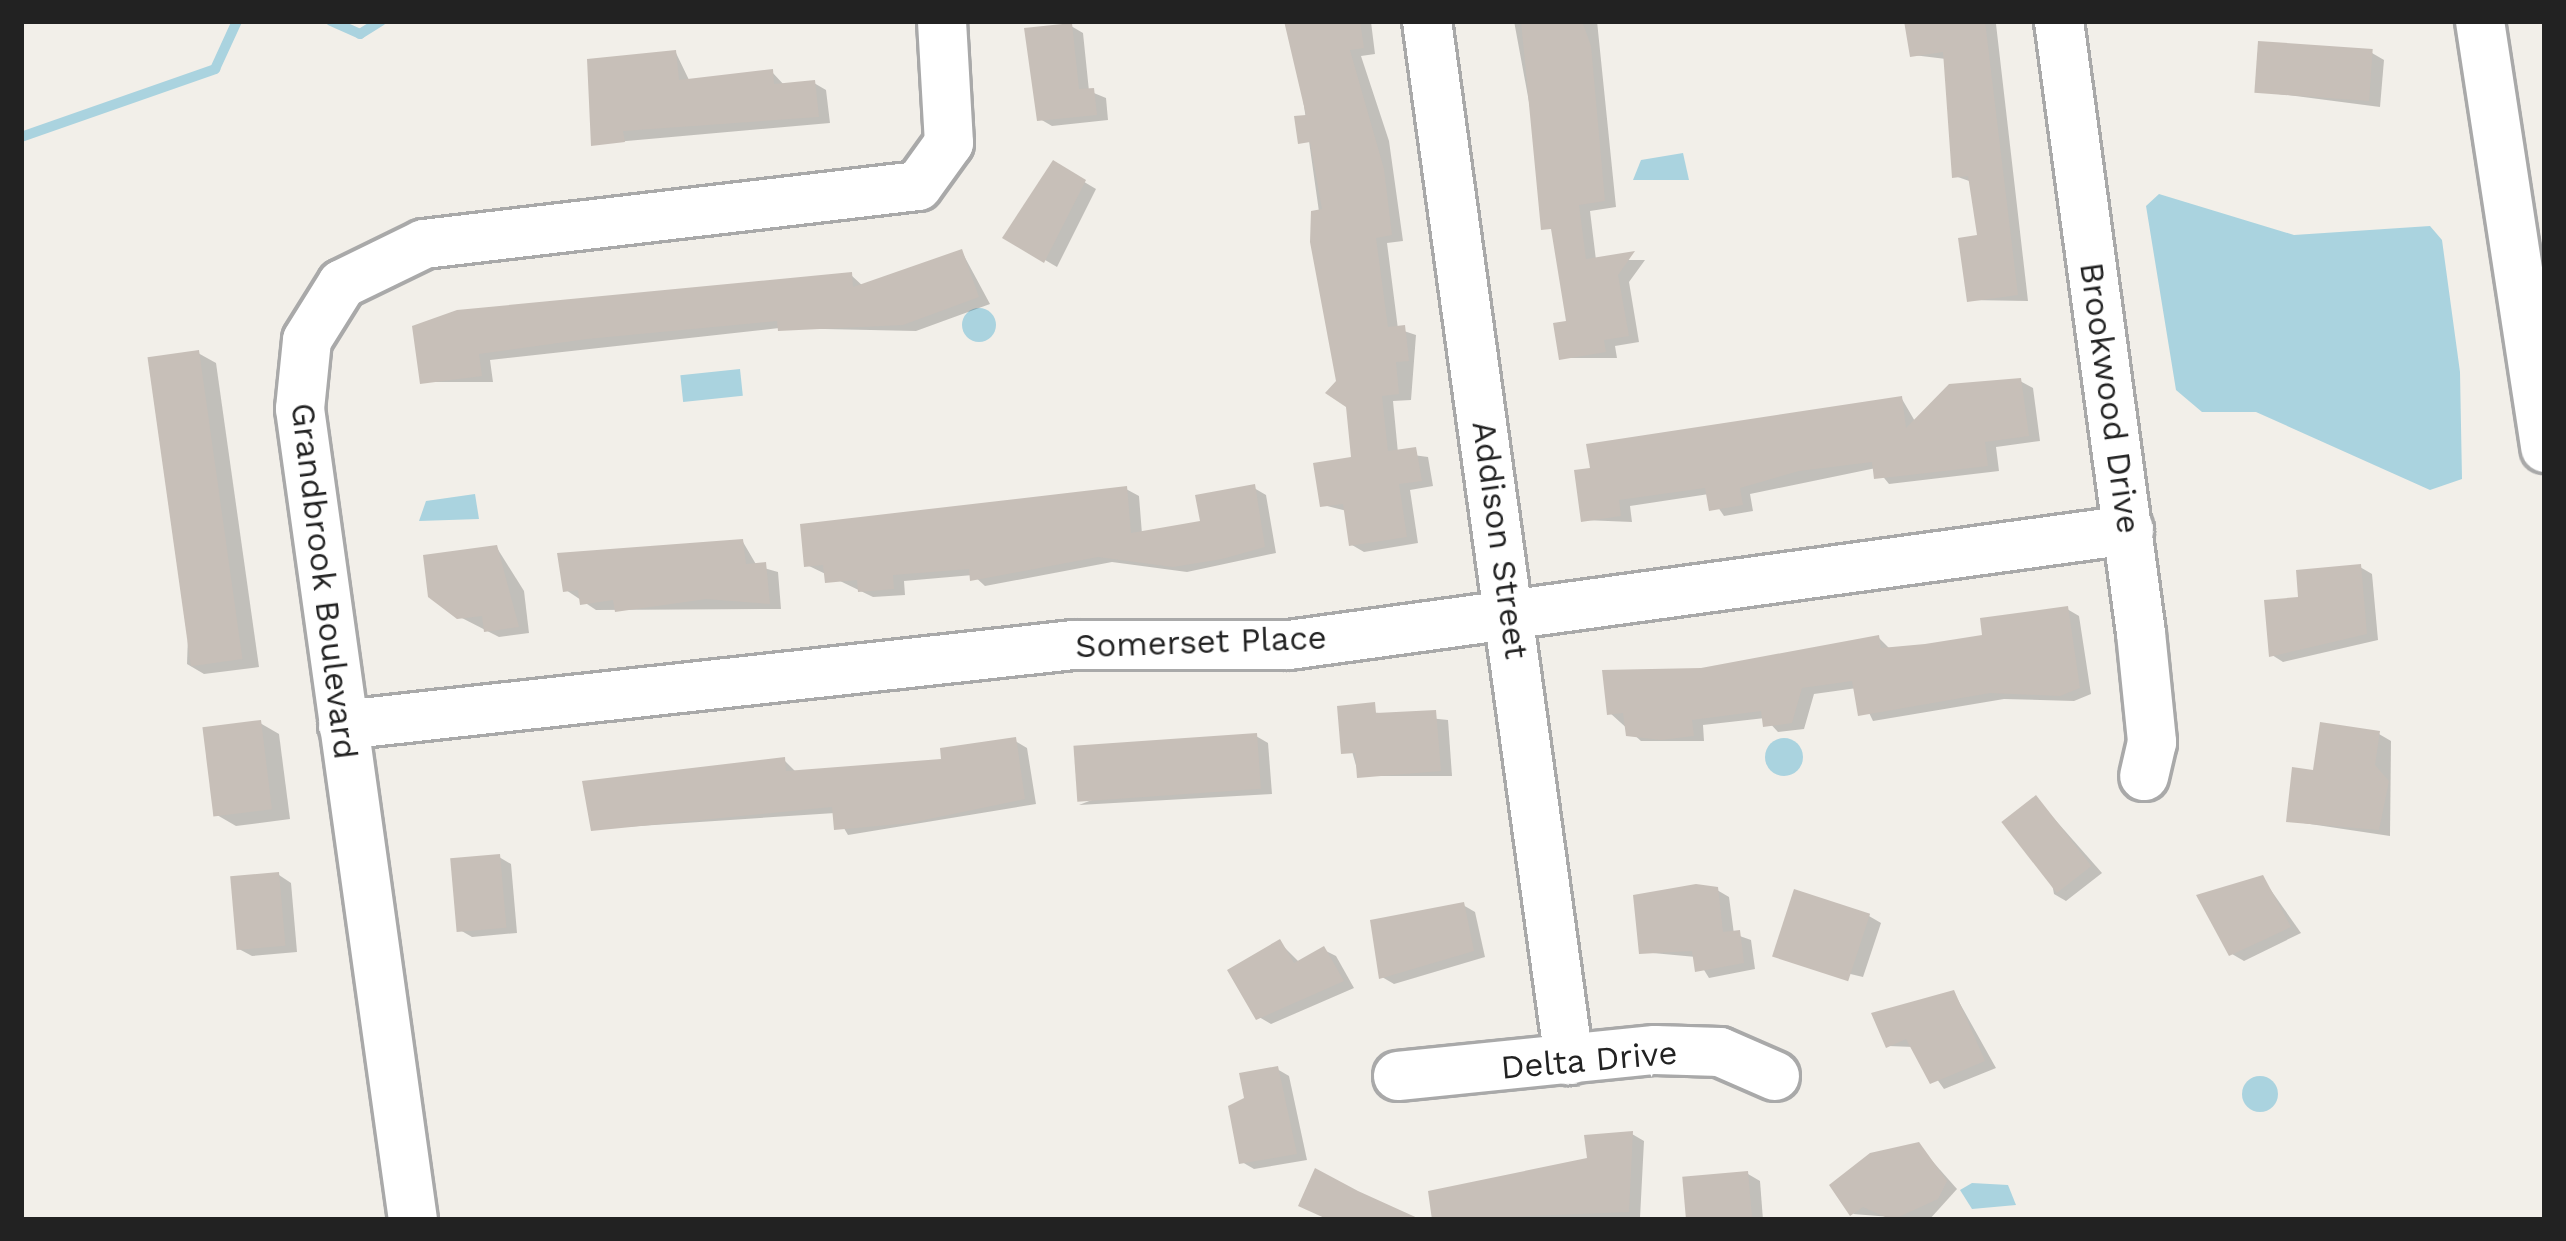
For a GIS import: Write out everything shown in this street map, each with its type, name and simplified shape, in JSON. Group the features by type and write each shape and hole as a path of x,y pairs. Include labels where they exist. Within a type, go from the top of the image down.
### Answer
{"street":[{"name":"Grandbrook Boulevard","path":"413,1220 298,373 342,284 424,244 917,186 949,143 942,21"},
{"name":"Addison Street","path":"1426,21 1569,1060"},
{"name":"Brookwood Drive","path":"2059,21 2152,742 2144,776"},
{"path":"2480,21 2545,448"},
{"name":"Somerset Place","path":"343,725 1074,645 1288,645 2128,530"},
{"name":"Delta Drive","path":"1398,1076 1720,1052 1775,1076"}],"water":[{"path":"1683,153 1689,180 1633,180 1641,160"},
{"path":"2159,194 2294,235 2430,226 2442,240 2460,372 2462,479 2430,490 2256,412 2202,412 2176,390 2146,206"},
{"path":"979,308 991,313 996,325 991,337 979,342 967,337 962,325 967,313"},
{"path":"740,369 743,396 683,402 680,375"},
{"path":"475,494 479,519 419,521 426,501"},
{"path":"1784,738 1797,744 1803,757 1797,770 1784,776 1771,770 1765,757 1771,744"},
{"path":"2260,1076 2273,1081 2278,1094 2273,1107 2260,1112 2247,1107 2242,1094 2247,1081"},
{"path":"1972,1183 2008,1185 2016,1205 1972,1209 1960,1190"}],"building":[{"path":"1284,21 1360,21 1364,48 1350,50 1384,169 1392,235 1376,238 1388,327 1405,325 1409,361 1396,362 1399,394 1382,396 1388,451 1416,447 1422,481 1399,484 1407,537 1349,546 1343,504 1320,507 1313,463 1351,457 1346,407 1325,393 1336,381 1310,242 1311,211 1322,209 1310,142 1298,144 1294,116 1306,115"},
{"path":"1521,21 1582,21 1591,46 1605,201 1579,205 1586,259 1635,251 1618,275 1629,336 1604,340 1606,352 1559,360 1553,323 1566,321 1551,229 1541,230"},
{"path":"1904,21 1985,21 2018,295 1967,302 1958,238 1977,235 1968,176 1952,178 1943,52 1910,57"},
{"path":"1072,23 1079,89 1094,88 1097,115 1037,121 1024,28"},
{"path":"2258,41 2373,49 2369,101 2254,93"},
{"path":"676,50 679,80 773,69 774,84 815,80 819,117 623,131 625,142 591,146 587,59"},
{"path":"1053,160 1086,180 1044,263 1002,238"},
{"path":"962,249 979,297 903,325 778,331 777,321 587,339 479,354 482,376 420,384 412,326 457,310 852,272 853,287"},
{"path":"199,350 242,659 191,666 148,357"},
{"path":"2021,378 2029,436 1985,442 1988,466 1874,479 1872,462 1799,471 1740,488 1743,505 1709,511 1705,488 1619,500 1621,516 1581,522 1574,470 1590,468 1586,444 1902,396 1906,428 1949,384"},
{"path":"1255,484 1265,547 1222,559 1173,567 1098,557 970,581 969,569 893,575 894,589 858,592 857,580 825,583 823,565 804,567 800,524 1127,486 1131,533 1200,521 1195,495"},
{"path":"743,539 746,564 766,562 770,604 706,599 615,612 613,600 580,605 578,590 563,592 557,553"},
{"path":"497,545 519,627 484,632 482,616 457,619 428,597 423,555"},
{"path":"2361,564 2367,634 2269,657 2264,600 2298,597 2296,570"},
{"path":"2068,606 2080,688 2060,696 1990,693 1858,716 1852,681 1802,688 1792,723 1763,727 1761,711 1692,720 1694,736 1661,740 1626,736 1623,713 1607,715 1602,670 1701,668 1879,635 1881,648 1925,644 1982,635 1980,618"},
{"path":"1375,702 1376,713 1436,710 1441,771 1357,778 1355,753 1341,754 1337,706"},
{"path":"261,720 272,809 213,817 202,727"},
{"path":"2320,722 2380,731 2375,765 2389,781 2379,830 2286,822 2292,767 2313,770"},
{"path":"1257,733 1261,789 1077,802 1073,746"},
{"path":"1016,737 1025,799 910,823 834,830 832,807 591,831 582,781 785,757 786,771 941,759 940,748"},
{"path":"2036,795 2091,866 2057,893 2001,822"},
{"path":"500,854 506,928 457,932 450,858"},
{"path":"279,872 285,946 237,950 230,876"},
{"path":"2263,875 2291,927 2229,956 2196,895"},
{"path":"1696,884 1718,887 1723,932 1740,930 1744,963 1695,972 1692,951 1639,954 1633,895"},
{"path":"1794,889 1870,914 1848,981 1772,957"},
{"path":"1464,902 1474,951 1379,979 1370,920"},
{"path":"1280,939 1294,963 1324,946 1344,981 1256,1020 1227,970"},
{"path":"1954,990 1985,1061 1930,1084 1906,1039 1886,1048 1871,1013"},
{"path":"1278,1066 1297,1154 1239,1164 1228,1106 1244,1098 1239,1073"},
{"path":"1633,1131 1629,1212 1432,1220 1428,1191 1587,1158 1584,1135"},
{"path":"1919,1142 1947,1181 1938,1199 1892,1220 1863,1207 1850,1216 1829,1185 1870,1153"},
{"path":"1315,1168 1422,1220 1329,1220 1298,1206"},
{"path":"1748,1171 1752,1220 1686,1220 1682,1177"}],"waterway":[{"path":"21,137 215,69 237,21"},
{"path":"331,21 360,34 381,21"}]}
